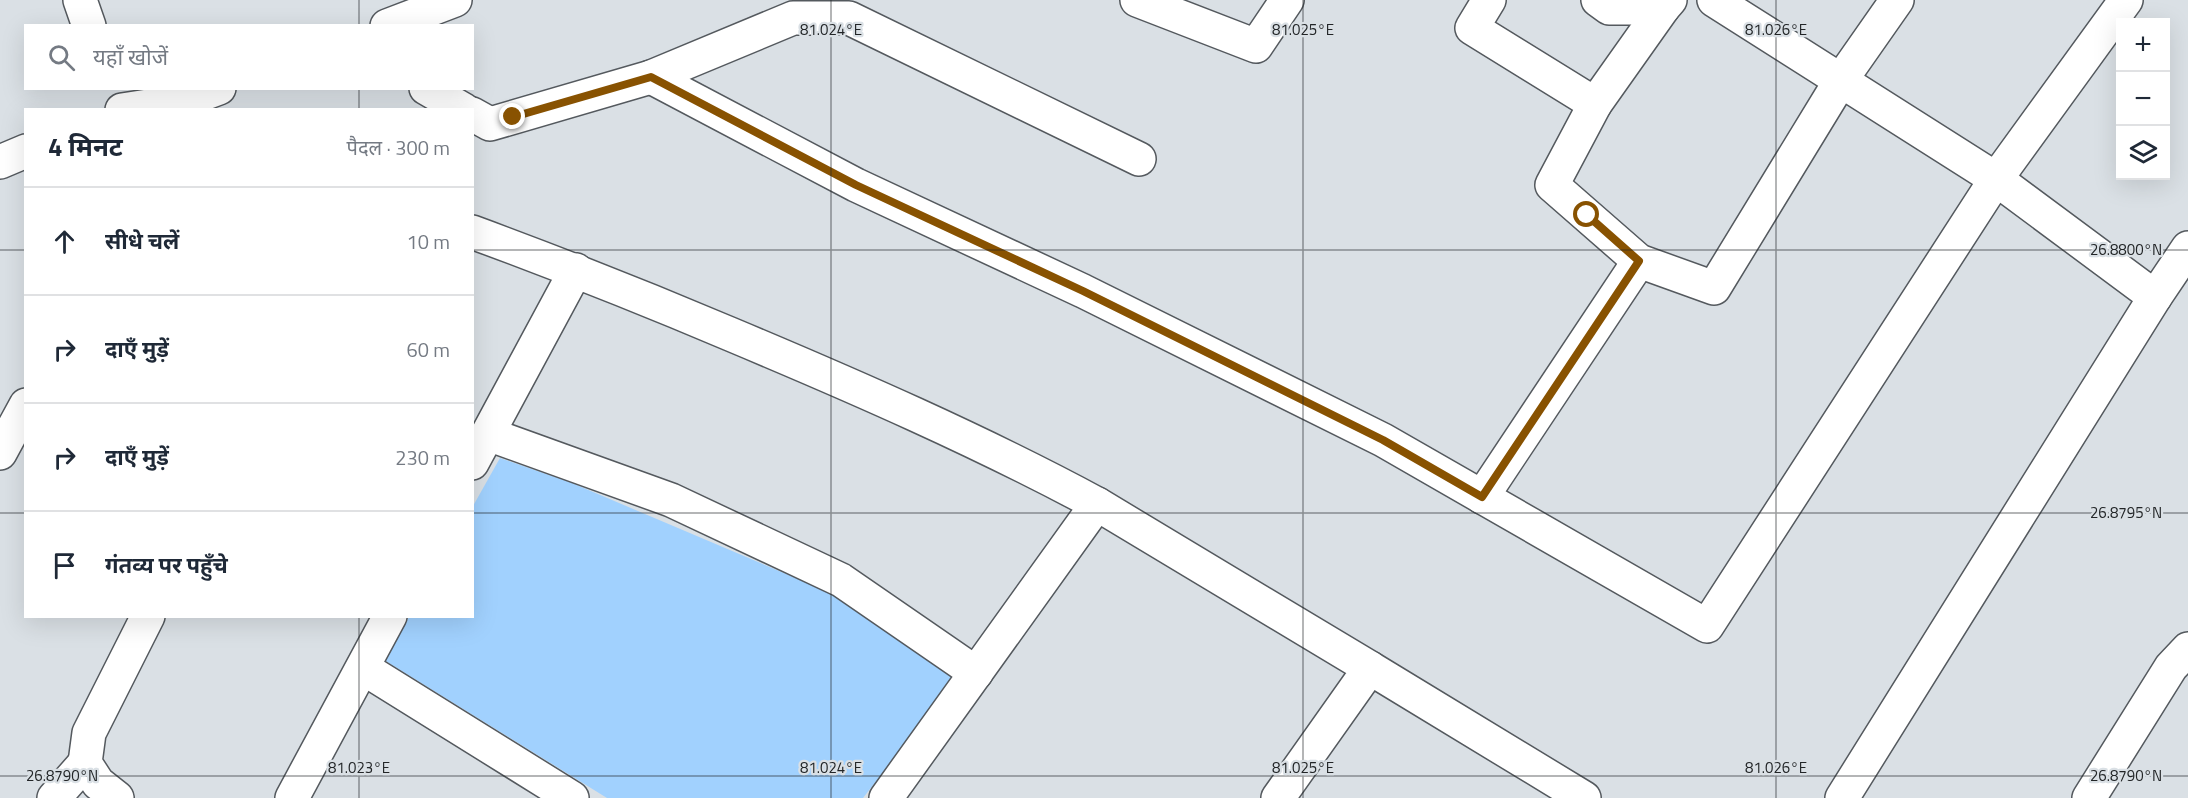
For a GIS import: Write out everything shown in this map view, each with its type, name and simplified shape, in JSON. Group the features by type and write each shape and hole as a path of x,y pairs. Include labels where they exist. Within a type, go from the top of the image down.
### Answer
{"street":[{"path":"80,0 88,24"},
{"path":"392,24 455,0"},
{"path":"1137,0 1256,46 1287,0"},
{"path":"1489,0 1472,28 1595,104"},
{"path":"1599,0 1609,8 1667,4"},
{"path":"1714,0 1996,179 2156,297"},
{"path":"1667,4 1595,104 1552,185 1639,261 1714,288 1841,80 1897,0"},
{"path":"651,77 856,185 1083,291 1383,440 1707,626 1996,179 2126,0"},
{"path":"474,115 490,124 651,77 791,9 849,18 1139,159"},
{"path":"122,102 185,105 215,90"},
{"path":"429,90 461,108"},
{"path":"0,162 24,152"},
{"path":"474,233 576,270 860,388 1052,480 1097,504 1584,798"},
{"path":"1842,798 2188,249"},
{"path":"1482,497 1639,261"},
{"path":"474,459 576,270"},
{"path":"0,453 24,409"},
{"path":"488,434 671,500 841,580 976,674"},
{"path":"886,798 1097,504"},
{"path":"54,798 85,763 89,733 147,618"},
{"path":"292,798 389,618"},
{"path":"2089,798 2170,667 2188,649"},
{"path":"363,668 572,798"},
{"path":"1278,798 1370,668"},
{"path":"85,763 98,783 117,798"}],"shaded area":[{"path":"500,458 572,483 845,599 959,675 863,798 607,798 384,660 408,618 474,618 474,504"}],"route":[{"path":"513,117 651,77 856,185 1083,291 1383,440 1482,497 1639,261 1587,215"}]}
